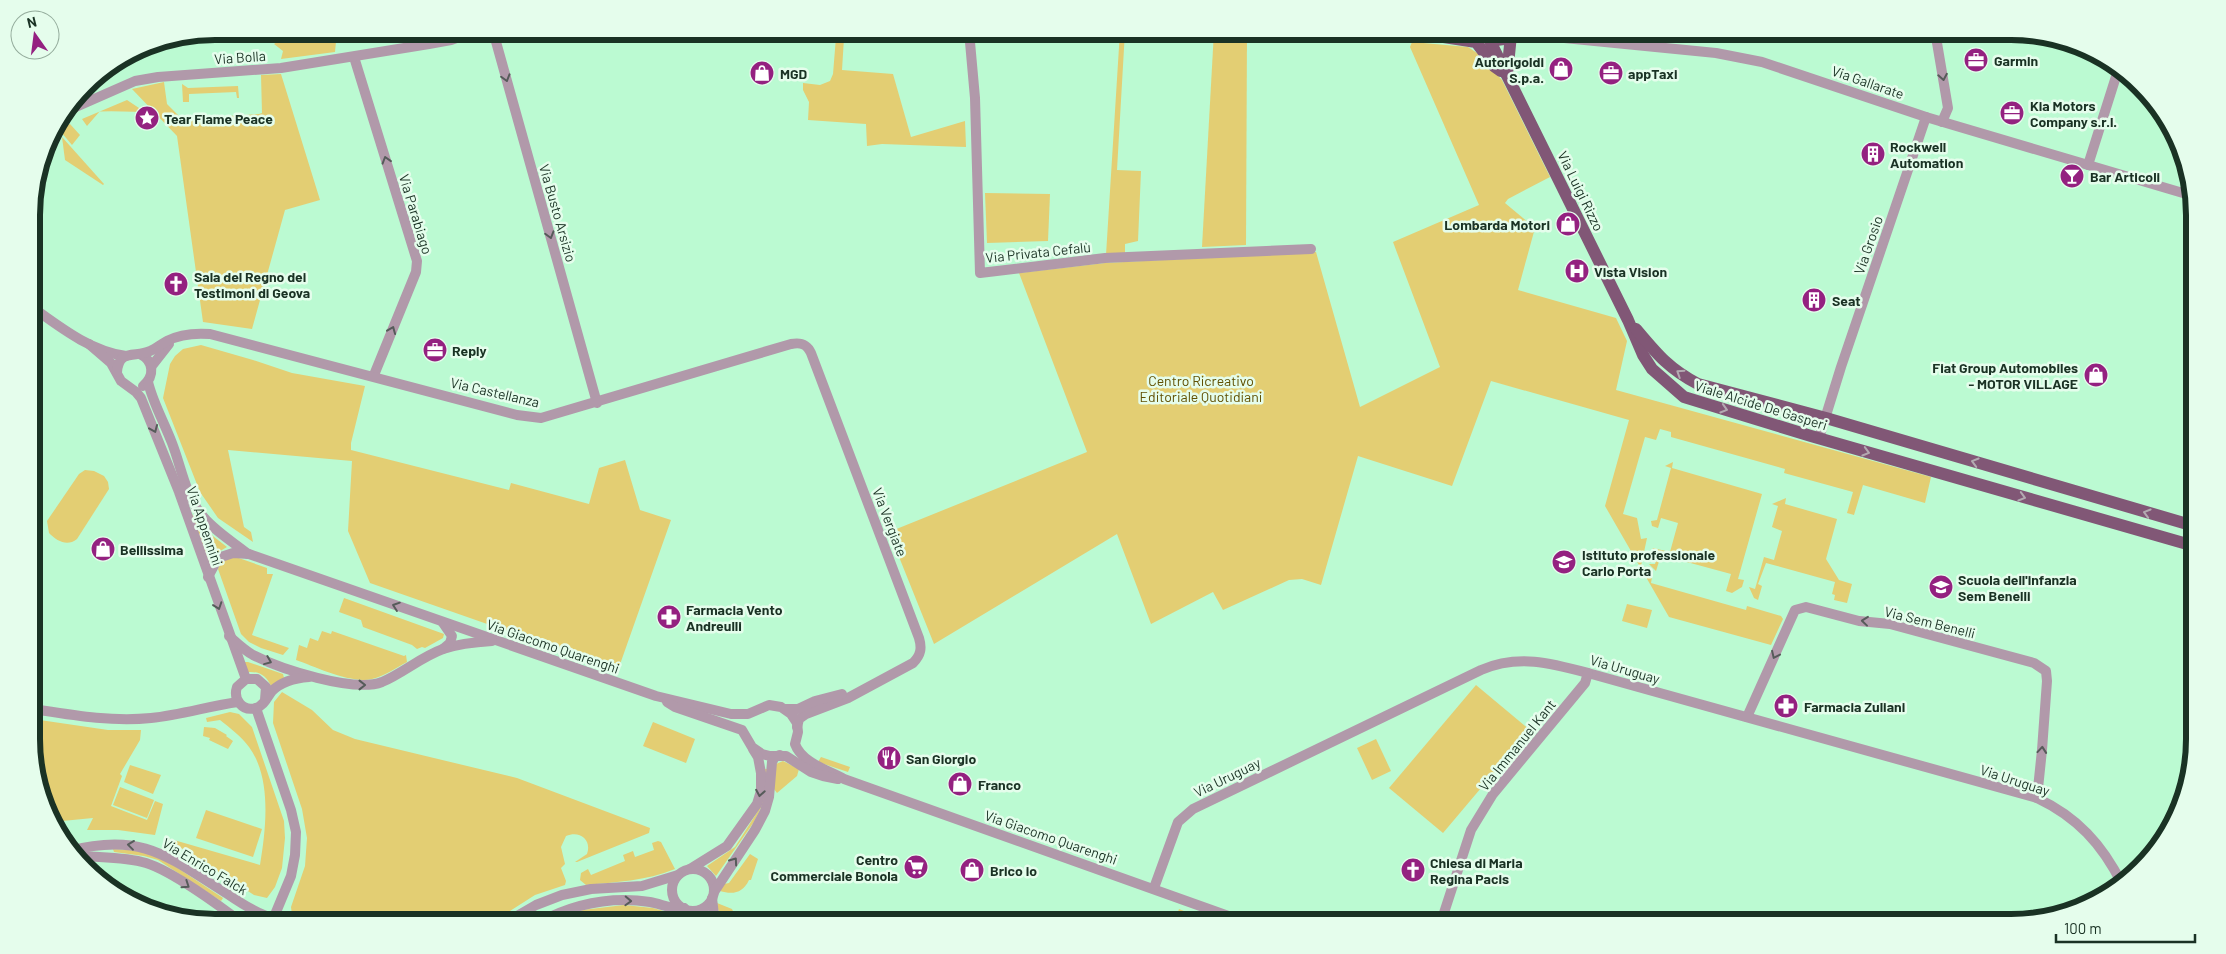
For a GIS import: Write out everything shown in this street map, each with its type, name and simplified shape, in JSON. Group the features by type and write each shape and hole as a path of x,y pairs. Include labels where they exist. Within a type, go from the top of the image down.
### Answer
{"main road":[{"path":"1463,40 1476,42 1494,66 1507,75 1511,40"},
{"name":"Via Luigi Rizzo","path":"1487,40 1507,75 1628,320"},
{"name":"Viale Alcide De Gasperi","path":"1628,320 1664,362 1698,384 1826,418 2186,524"},
{"name":"Viale Alcide De Gasperi","path":"1628,320 1643,355 1652,369 1684,397 2186,544"}],"street":[{"name":"Via Bolla","path":"77,107 143,79 174,75 275,69 450,40"},
{"name":"Via Busto Arsizio","path":"495,40 596,403"},
{"name":"Via Privata Cefalù","path":"970,40 975,107 980,273 1105,258 1311,249"},
{"name":"Via Gallarate","path":"1581,40 1716,53 1762,62 1942,122 2185,194"},
{"path":"1937,40 1948,108 1942,122"},
{"name":"Via Parabiago","path":"354,57 417,267 374,375"},
{"path":"2088,165 2116,75"},
{"name":"Via Grosio","path":"1819,438 1841,367 1926,117"},
{"name":"Via Appennini","path":"40,312 89,344 111,363 120,381 141,398 165,455 228,635 246,679"},
{"name":"Via Castellanza","path":"126,356 140,354 178,337 191,334 210,334 374,375 517,415 541,418 791,344 803,344"},
{"path":"151,367 164,348 178,337"},
{"name":"Via Appennini","path":"89,344 126,356"},
{"name":"Via Vergiate","path":"797,727 799,719 806,714 848,698 913,662 919,655 920,641 811,353 803,344"},
{"path":"130,388 141,387 148,382 151,376 151,367 147,359 140,354"},
{"path":"117,372 120,362 126,356"},
{"name":"Via Appennini","path":"148,382 151,396 180,463 187,490"},
{"name":"Via Giacomo Quarenghi","path":"187,490 201,514 209,523 249,554"},
{"name":"Via Giacomo Quarenghi","path":"208,577 218,558 233,553 249,554 656,696 732,714 745,714 772,705 785,709"},
{"name":"Via Sem Benelli","path":"1746,717 1795,610 1806,607 1860,621 1890,624 2034,663 2046,671 2047,681 2037,798"},
{"path":"228,635 253,655 314,676 366,686 381,682 450,644 452,636 442,622"},
{"path":"442,650 476,642 498,641"},
{"name":"Via Uruguay","path":"1154,888 1181,818 1193,809 1492,665 1529,660 1588,673 2037,798 2062,812 2089,834 2100,846 2118,878"},
{"name":"Via Immanuel Kant","path":"1444,914 1471,830 1493,794 1585,683 1588,673"},
{"path":"265,700 267,690 262,682 255,678 246,679 239,683 237,697 245,708 256,708 265,700 284,683 314,676"},
{"name":"Via Vergiate","path":"785,709 798,710 815,701 867,687"},
{"name":"Via Giacomo Quarenghi","path":"656,696 675,707 740,729 747,736"},
{"path":"40,710 106,719 134,719 175,714 211,706 237,697"},
{"path":"256,708 291,810 296,832 295,855 291,876 276,914"},
{"path":"558,914 571,908 600,902 638,901 658,904 672,909 699,910 704,908 755,830 765,811 769,797 772,762 789,750 796,739 797,727 792,715 785,709"},
{"path":"522,914 536,906 570,893 591,889 642,886 678,875 727,846 758,804 762,788 757,755 747,736 748,721 757,710"},
{"name":"Via Giacomo Quarenghi","path":"796,739 797,749 808,760 844,779 1226,914"},
{"name":"Via Giacomo Quarenghi","path":"752,747 765,756 786,756 803,768 823,776 844,779"},
{"name":"Via Enrico Falck","path":"79,849 116,843 151,849 172,859 249,908 263,914"},
{"name":"Via Enrico Falck","path":"84,856 112,857 147,864 170,874 229,914"},
{"path":"690,869 702,871 712,880 714,914"},
{"path":"678,875 672,886 672,892 677,903 684,908 687,914"}],"green space":[{"path":"280,40 336,40 335,52 281,59 283,51 274,44"},
{"path":"836,40 844,40 842,70 893,74 911,137 965,121 966,147 882,144 867,146 866,124 808,120 809,102 803,90 803,83 820,85 830,81 833,74"},
{"path":"1119,40 1124,40 1117,170 1141,171 1138,241 1125,244 1125,253 1106,255"},
{"path":"1214,40 1247,40 1246,245 1202,247"},
{"name":"Centro Ricreativo Editoriale Quotidiani","path":"1412,42 1468,47 1477,53 1502,80 1550,177 1508,199 1505,203 1535,228 1518,290 1616,318 1627,341 1616,390 1931,477 1925,503 1863,485 1854,515 1847,513 1853,492 1784,473 1785,469 1671,437 1671,432 1660,429 1656,440 1645,437 1623,514 1637,518 1641,539 1647,538 1641,566 1647,576 1652,577 1651,583 1746,610 1747,606 1781,616 1783,619 1771,645 1669,617 1605,506 1629,420 1491,381 1452,486 1358,456 1321,585 1302,579 1289,580 1223,610 1213,592 1151,624 1117,534 934,644 889,532 1087,452 1019,273 1105,263 1316,252 1360,407 1440,367 1393,242 1479,205 1410,47"},
{"path":"281,74 320,200 285,210 252,329 203,322 177,136 132,89 164,82 167,104 182,119 259,114 262,113 261,75"},
{"path":"182,84 188,88 238,86 239,98 237,98 236,92 189,94 189,102 183,102"},
{"path":"127,100 145,112 101,111"},
{"path":"99,112 87,126 82,119"},
{"path":"70,124 80,135 72,145 61,132 63,127"},
{"path":"62,137 104,184 103,185 65,160"},
{"path":"985,193 1050,194 1048,241 987,243"},
{"path":"201,345 292,373 365,386 351,450 509,490 511,483 589,504 599,468 625,460 640,510 671,520 618,670 370,583 348,531 352,461 228,450 244,527 251,532 253,542 218,518 200,492 163,398 170,364 175,356 183,349"},
{"path":"1673,462 1672,468 1762,494 1738,579 1744,580 1742,587 1732,593 1726,591 1731,574 1661,555 1656,571 1649,564 1655,564 1658,553 1652,551 1653,548 1670,552 1678,523 1661,518 1658,528 1652,526 1651,521 1657,520 1671,468 1665,466"},
{"path":"85,470 94,471 104,476 108,482 109,489 77,539 70,543 62,542 49,533 47,521 79,474"},
{"path":"1786,498 1785,504 1837,519 1826,559 1839,580 1852,584 1847,603 1834,600 1835,595 1832,594 1835,582 1766,563 1758,584 1762,586 1758,600 1754,598 1749,587 1755,589 1764,557 1774,560 1782,531 1772,527 1778,506 1772,504"},
{"path":"192,514 209,533 227,547 215,554 209,566"},
{"path":"233,556 267,568 267,574 273,574 252,635 289,648 283,655 249,642 241,634 218,569 221,560"},
{"path":"344,598 444,634 443,638 425,648 417,649 412,645 363,627 361,620 339,612"},
{"path":"1627,604 1652,610 1647,628 1622,621"},
{"path":"322,631 331,634 332,631 404,656 406,655 407,662 381,676 364,680 344,677 296,660 299,645 307,648 310,638 318,641"},
{"path":"241,662 248,662 283,674 284,678 271,686 262,675 256,672 248,672"},
{"path":"1476,685 1530,730 1443,833 1389,788"},
{"path":"282,692 312,710 333,730 355,739 517,778 650,828 649,833 577,862 575,862 587,854 588,844 580,835 571,834 566,836 561,847 565,864 561,868 566,881 565,885 535,895 505,914 292,914 291,907 305,866 307,838 302,809 273,723 274,702"},
{"path":"230,712 239,714 252,727 284,821 285,838 282,868 275,887 267,898 254,895 183,849 166,843 167,838 260,865 264,836 265,804 261,773 256,759 246,743 231,729 220,720 207,722 206,718"},
{"path":"40,720 108,730 141,730 140,740 120,774 122,776 111,806 147,820 155,801 163,804 155,835 118,830 87,830 93,818 60,821 53,806 41,762"},
{"path":"653,722 695,739 686,763 643,746"},
{"path":"204,727 215,728 227,735 233,741 228,749 203,736"},
{"path":"1376,739 1391,771 1372,780 1357,748"},
{"path":"821,757 850,767 848,772 818,762"},
{"path":"783,761 799,769 797,776 777,793 774,789 776,764"},
{"path":"130,765 161,775 153,794 124,782"},
{"path":"764,769 767,769 766,797 754,822 716,876 707,866 735,847 758,811"},
{"path":"120,787 154,800 147,818 113,805"},
{"path":"206,810 262,829 253,857 196,838"},
{"path":"661,842 675,869 642,879 619,882 586,885 580,880 581,873 588,869 591,875 625,861 623,855 633,851 635,857 654,850 652,843"},
{"path":"113,849 144,851 170,863 223,898 221,901 158,860 114,852"},
{"path":"750,854 758,859 751,880 749,880 744,888 737,892 720,891 724,884 729,883"},
{"path":"717,903 732,909 734,914 719,914"},
{"path":"624,905 653,908 667,912 666,914 572,914 582,910"},
{"path":"1179,909 1191,914 1177,914"}],"place":[{"name":"Garmin","path":"1976,60"},
{"name":"Autorigoldi S.p.a.","path":"1561,69"},
{"name":"MGD","path":"762,73"},
{"name":"appTaxi","path":"1611,73"},
{"name":"Kia Motors Company s.r.l.","path":"2012,113"},
{"name":"Tear Flame Peace","path":"147,118"},
{"name":"Rockwell Automation","path":"1873,154"},
{"name":"Bar Articoli","path":"2072,176"},
{"name":"Lombarda Motori","path":"1568,224"},
{"name":"Vista Vision","path":"1577,271"},
{"name":"Sala del Regno dei Testimoni di Geova","path":"176,284"},
{"name":"Seat","path":"1814,300"},
{"name":"Reply","path":"435,350"},
{"name":"Fiat Group Automobiles - MOTOR VILLAGE","path":"2096,375"},
{"name":"Bellissima","path":"103,549"},
{"name":"Istituto professionale Carlo Porta","path":"1564,562"},
{"name":"Scuola dell'infanzia Sem Benelli","path":"1941,587"},
{"name":"Farmacia Vento Andreulli","path":"669,617"},
{"name":"Farmacia Zuliani","path":"1786,706"},
{"name":"San Giorgio","path":"889,758"},
{"name":"Franco","path":"960,784"},
{"name":"Centro Commerciale Bonola","path":"916,867"},
{"name":"Brico io","path":"972,870"},
{"name":"Chiesa di Maria Regina Pacis","path":"1413,870"}]}
